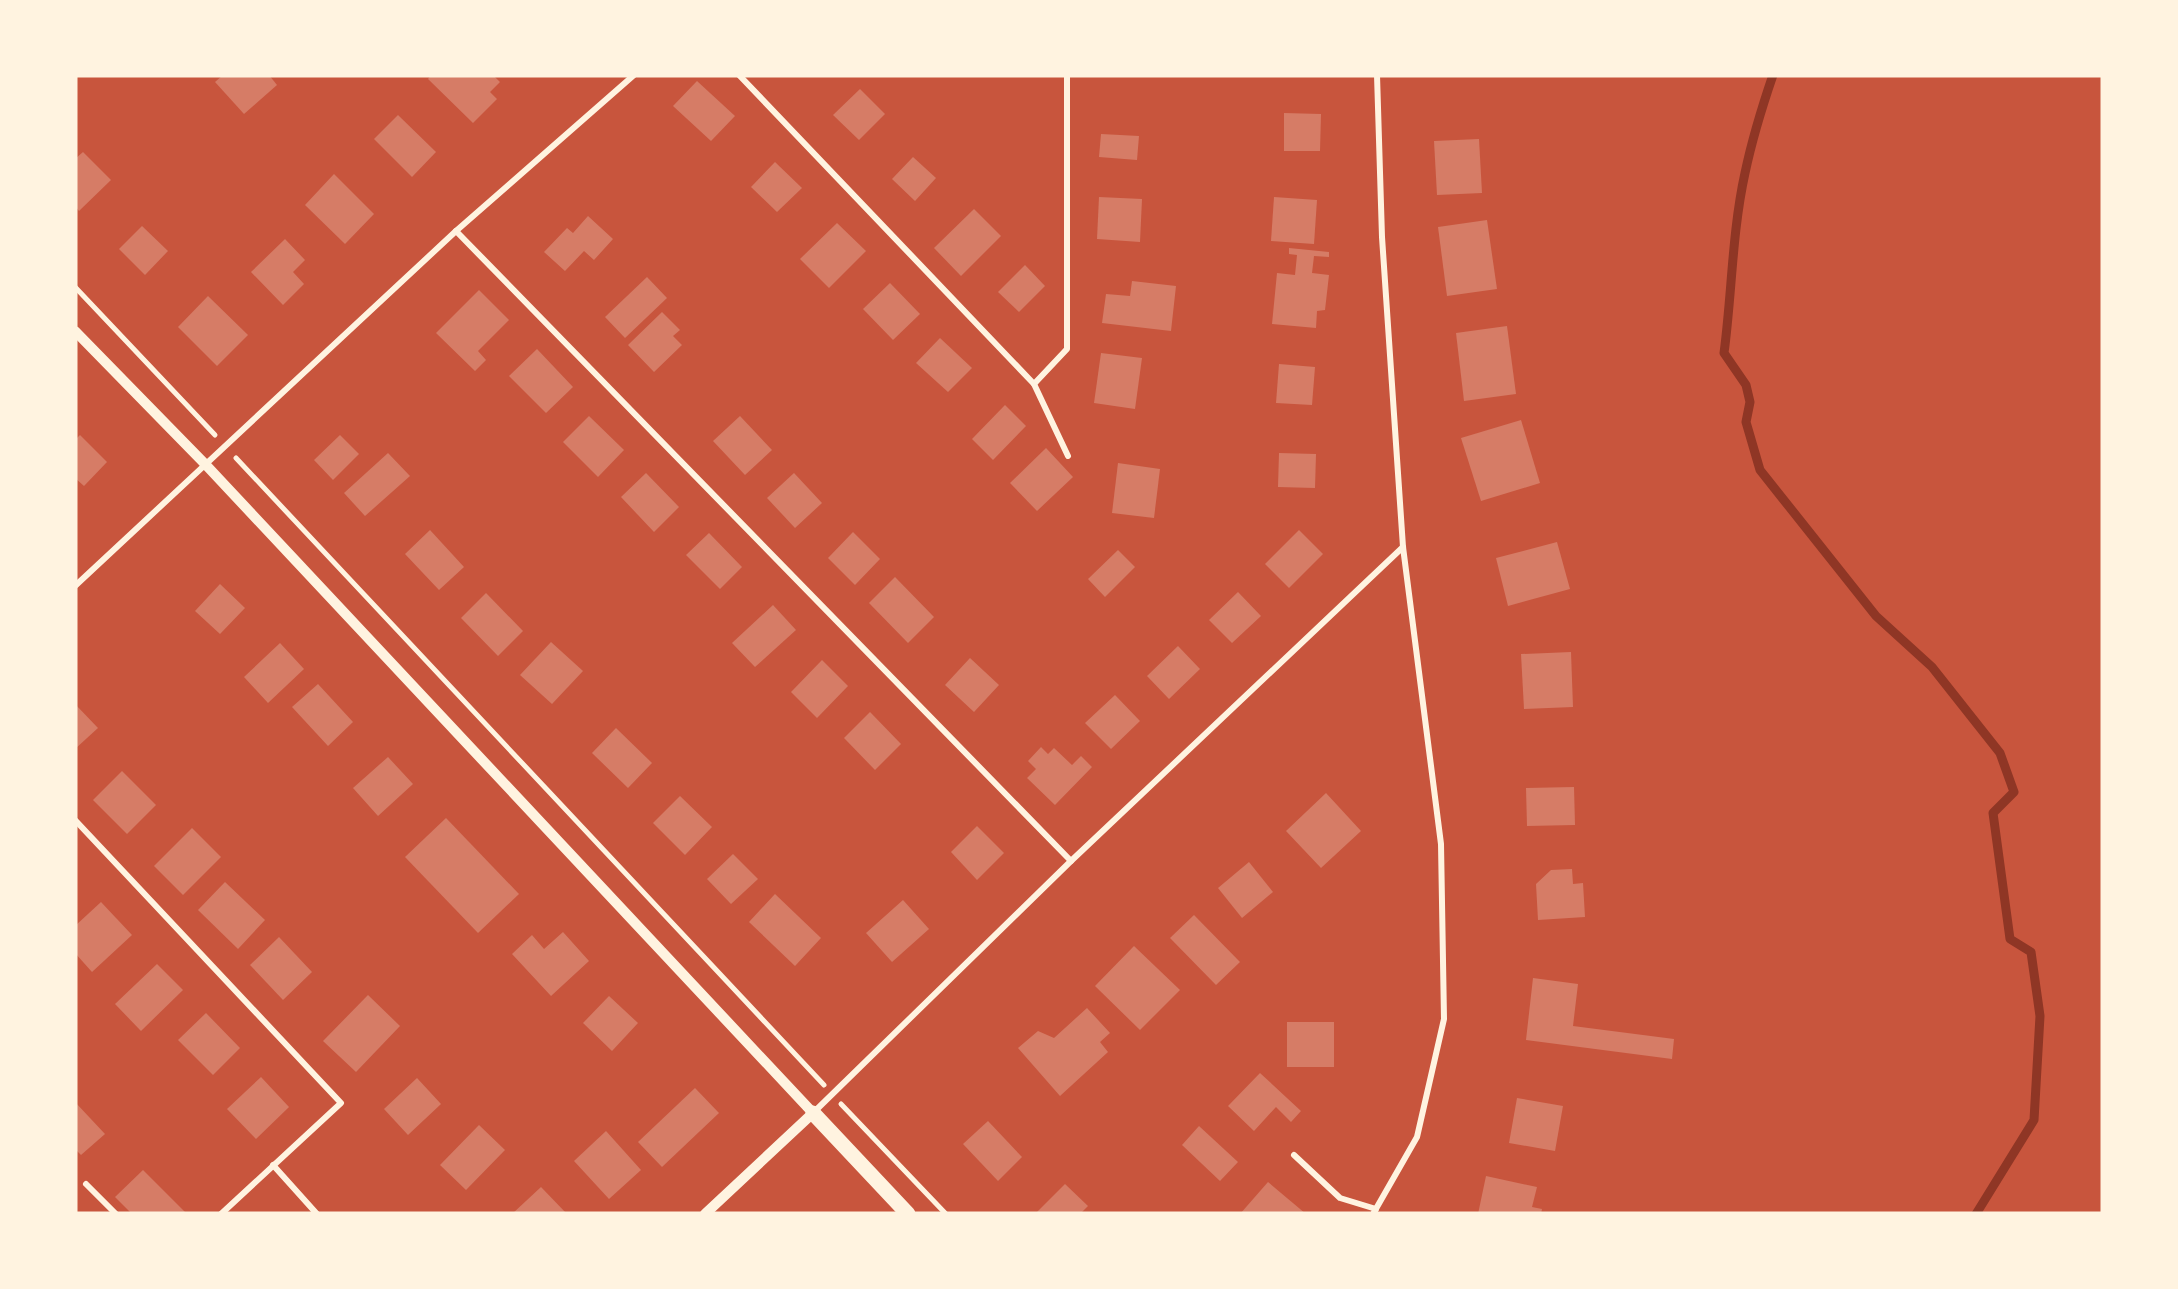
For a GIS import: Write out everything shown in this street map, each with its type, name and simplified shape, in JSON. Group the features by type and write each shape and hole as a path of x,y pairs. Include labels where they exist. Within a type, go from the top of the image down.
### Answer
{"street":[{"path":"75,331 206,464 908,1214"},
{"path":"705,1214 813,1112"}],"lane":[{"path":"75,586 456,230 634,75"},
{"path":"739,75 1034,384 1068,456"},
{"path":"1034,384 1066,349 1067,75"},
{"path":"1294,1156 1340,1198 1374,1212 1417,1137 1444,1020 1441,844 1404,547 1382,237 1377,75"},
{"path":"456,230 1071,861"},
{"path":"813,1112 1071,861 1404,547"},
{"path":"75,820 341,1103 221,1214"},
{"path":"273,1166 317,1214"},
{"path":"86,1184 116,1214"}],"path":[{"path":"75,287 946,1214"}],"building":[{"path":"223,75 269,75 277,85 244,114 215,82"},
{"path":"431,75 493,75 500,82 490,92 497,99 473,123 428,79"},
{"path":"697,81 735,116 711,141 673,106"},
{"path":"860,89 885,114 859,140 833,115"},
{"path":"1284,113 1321,114 1320,151 1284,151"},
{"path":"398,115 436,152 412,177 374,139"},
{"path":"1101,134 1139,136 1137,160 1099,157"},
{"path":"1479,139 1482,193 1437,195 1434,141"},
{"path":"83,152 111,180 79,211 75,206 75,159"},
{"path":"913,157 936,178 915,201 892,179"},
{"path":"775,162 802,188 777,212 751,187"},
{"path":"334,174 374,214 345,244 305,205"},
{"path":"1099,197 1142,199 1140,242 1097,239"},
{"path":"1274,197 1317,200 1314,244 1271,241"},
{"path":"974,209 1001,236 961,276 934,248"},
{"path":"588,216 613,239 594,260 584,251 565,271 544,252 567,228 573,233"},
{"path":"1487,220 1497,289 1447,296 1438,227"},
{"path":"837,223 866,251 829,288 800,259"},
{"path":"142,226 168,251 145,275 119,249"},
{"path":"285,239 305,260 293,272 304,284 283,305 251,272"},
{"path":"1289,248 1329,252 1329,257 1314,256 1312,273 1329,275 1325,310 1317,311 1316,328 1272,324 1277,273 1295,275 1297,255 1289,254"},
{"path":"1025,265 1045,286 1019,312 998,292"},
{"path":"647,277 667,298 625,338 605,317"},
{"path":"1132,281 1176,286 1171,331 1102,323 1106,294 1130,296"},
{"path":"890,283 920,314 893,340 863,309"},
{"path":"479,290 509,320 478,351 486,360 475,371 436,333"},
{"path":"208,296 248,335 217,366 178,327"},
{"path":"662,312 680,330 673,336 682,345 654,372 628,345"},
{"path":"1507,326 1516,394 1464,401 1456,333"},
{"path":"940,338 972,368 948,392 916,363"},
{"path":"537,349 573,387 546,413 509,376"},
{"path":"1101,353 1142,358 1135,409 1094,403"},
{"path":"1279,364 1315,367 1312,405 1276,403"},
{"path":"1005,405 1026,426 993,460 972,439"},
{"path":"589,416 624,450 598,477 563,442"},
{"path":"740,416 772,450 745,475 713,441"},
{"path":"1521,420 1540,483 1481,501 1461,438"},
{"path":"80,435 107,462 84,486 75,478 75,440"},
{"path":"340,435 359,454 333,480 314,460"},
{"path":"1046,448 1073,477 1037,511 1010,483"},
{"path":"388,453 410,476 365,516 344,493"},
{"path":"1279,453 1316,454 1315,488 1278,487"},
{"path":"1118,463 1160,469 1154,518 1112,513"},
{"path":"646,473 679,507 654,532 621,497"},
{"path":"794,473 822,503 795,528 767,498"},
{"path":"430,530 464,567 439,590 405,554"},
{"path":"1299,530 1323,554 1289,588 1265,564"},
{"path":"853,532 880,559 855,585 828,558"},
{"path":"709,533 742,567 720,589 686,555"},
{"path":"1557,542 1570,589 1508,606 1496,558"},
{"path":"1118,550 1135,567 1105,597 1088,579"},
{"path":"895,577 934,617 908,643 869,603"},
{"path":"220,584 245,608 220,634 195,611"},
{"path":"1238,592 1261,616 1232,643 1209,620"},
{"path":"486,593 523,631 498,656 461,618"},
{"path":"773,605 796,630 755,667 732,643"},
{"path":"551,642 583,671 552,704 520,675"},
{"path":"280,643 304,669 268,703 244,677"},
{"path":"1178,646 1200,669 1169,699 1147,676"},
{"path":"1571,652 1573,707 1524,709 1521,654"},
{"path":"970,658 999,685 974,712 945,685"},
{"path":"822,660 848,686 817,718 791,692"},
{"path":"318,684 353,722 328,746 292,707"},
{"path":"1115,695 1140,721 1111,749 1085,723"},
{"path":"75,704 98,728 75,749"},
{"path":"870,712 901,744 875,770 844,738"},
{"path":"616,728 652,763 628,788 592,753"},
{"path":"1041,747 1048,754 1054,748 1072,765 1081,756 1092,767 1055,805 1027,778 1036,769 1028,761"},
{"path":"388,757 413,784 378,816 353,788"},
{"path":"122,771 156,805 127,834 93,800"},
{"path":"1574,787 1575,825 1527,826 1526,788"},
{"path":"1326,793 1361,831 1321,868 1286,831"},
{"path":"680,796 712,827 685,855 653,823"},
{"path":"446,818 519,894 478,933 405,857"},
{"path":"977,826 1004,853 977,880 951,852"},
{"path":"192,828 221,857 183,895 154,866"},
{"path":"733,854 758,879 731,904 707,879"},
{"path":"1249,862 1273,892 1242,918 1218,888"},
{"path":"1572,869 1573,884 1583,883 1585,917 1538,920 1536,884 1551,870"},
{"path":"225,882 265,920 238,949 198,910"},
{"path":"775,894 821,938 795,966 749,922"},
{"path":"903,900 929,929 892,962 866,933"},
{"path":"101,902 132,935 92,972 75,953 75,926"},
{"path":"1194,915 1240,962 1216,985 1170,938"},
{"path":"563,932 589,961 551,996 512,954 532,935 544,949"},
{"path":"279,937 312,972 283,1000 250,965"},
{"path":"1134,946 1180,990 1140,1030 1095,986"},
{"path":"157,964 183,990 141,1031 115,1004"},
{"path":"1533,978 1578,984 1573,1026 1674,1039 1672,1059 1526,1040"},
{"path":"368,995 400,1026 356,1072 323,1041"},
{"path":"609,996 638,1023 612,1051 583,1023"},
{"path":"1087,1008 1110,1033 1100,1042 1108,1052 1060,1096 1018,1048 1038,1031 1054,1038"},
{"path":"206,1013 240,1048 213,1075 178,1040"},
{"path":"1287,1022 1334,1022 1334,1067 1287,1067"},
{"path":"1260,1073 1301,1111 1291,1122 1276,1107 1254,1131 1228,1106"},
{"path":"261,1077 289,1107 256,1139 227,1109"},
{"path":"417,1078 441,1104 408,1135 384,1109"},
{"path":"695,1088 719,1113 662,1167 638,1142"},
{"path":"1517,1098 1563,1106 1555,1151 1509,1143"},
{"path":"75,1102 105,1134 81,1155 75,1149"},
{"path":"988,1121 1022,1157 998,1181 963,1144"},
{"path":"479,1125 505,1150 466,1190 440,1165"},
{"path":"1199,1126 1238,1162 1220,1181 1182,1145"},
{"path":"606,1131 641,1170 609,1199 574,1161"},
{"path":"143,1170 187,1214 132,1214 115,1197"},
{"path":"1486,1176 1537,1187 1532,1207 1542,1209 1541,1214 1478,1214"},
{"path":"1268,1182 1306,1214 1240,1214"},
{"path":"1065,1184 1088,1206 1080,1214 1035,1214"},
{"path":"541,1187 567,1214 512,1214"}],"waterway":[{"path":"1773,75 1741,195 1724,353 1746,385 1750,402 1746,422 1760,470 1876,616 1932,667 2000,753 2014,792 1993,813 2010,939 2031,952 2040,1016 2034,1120 1976,1214"}]}
